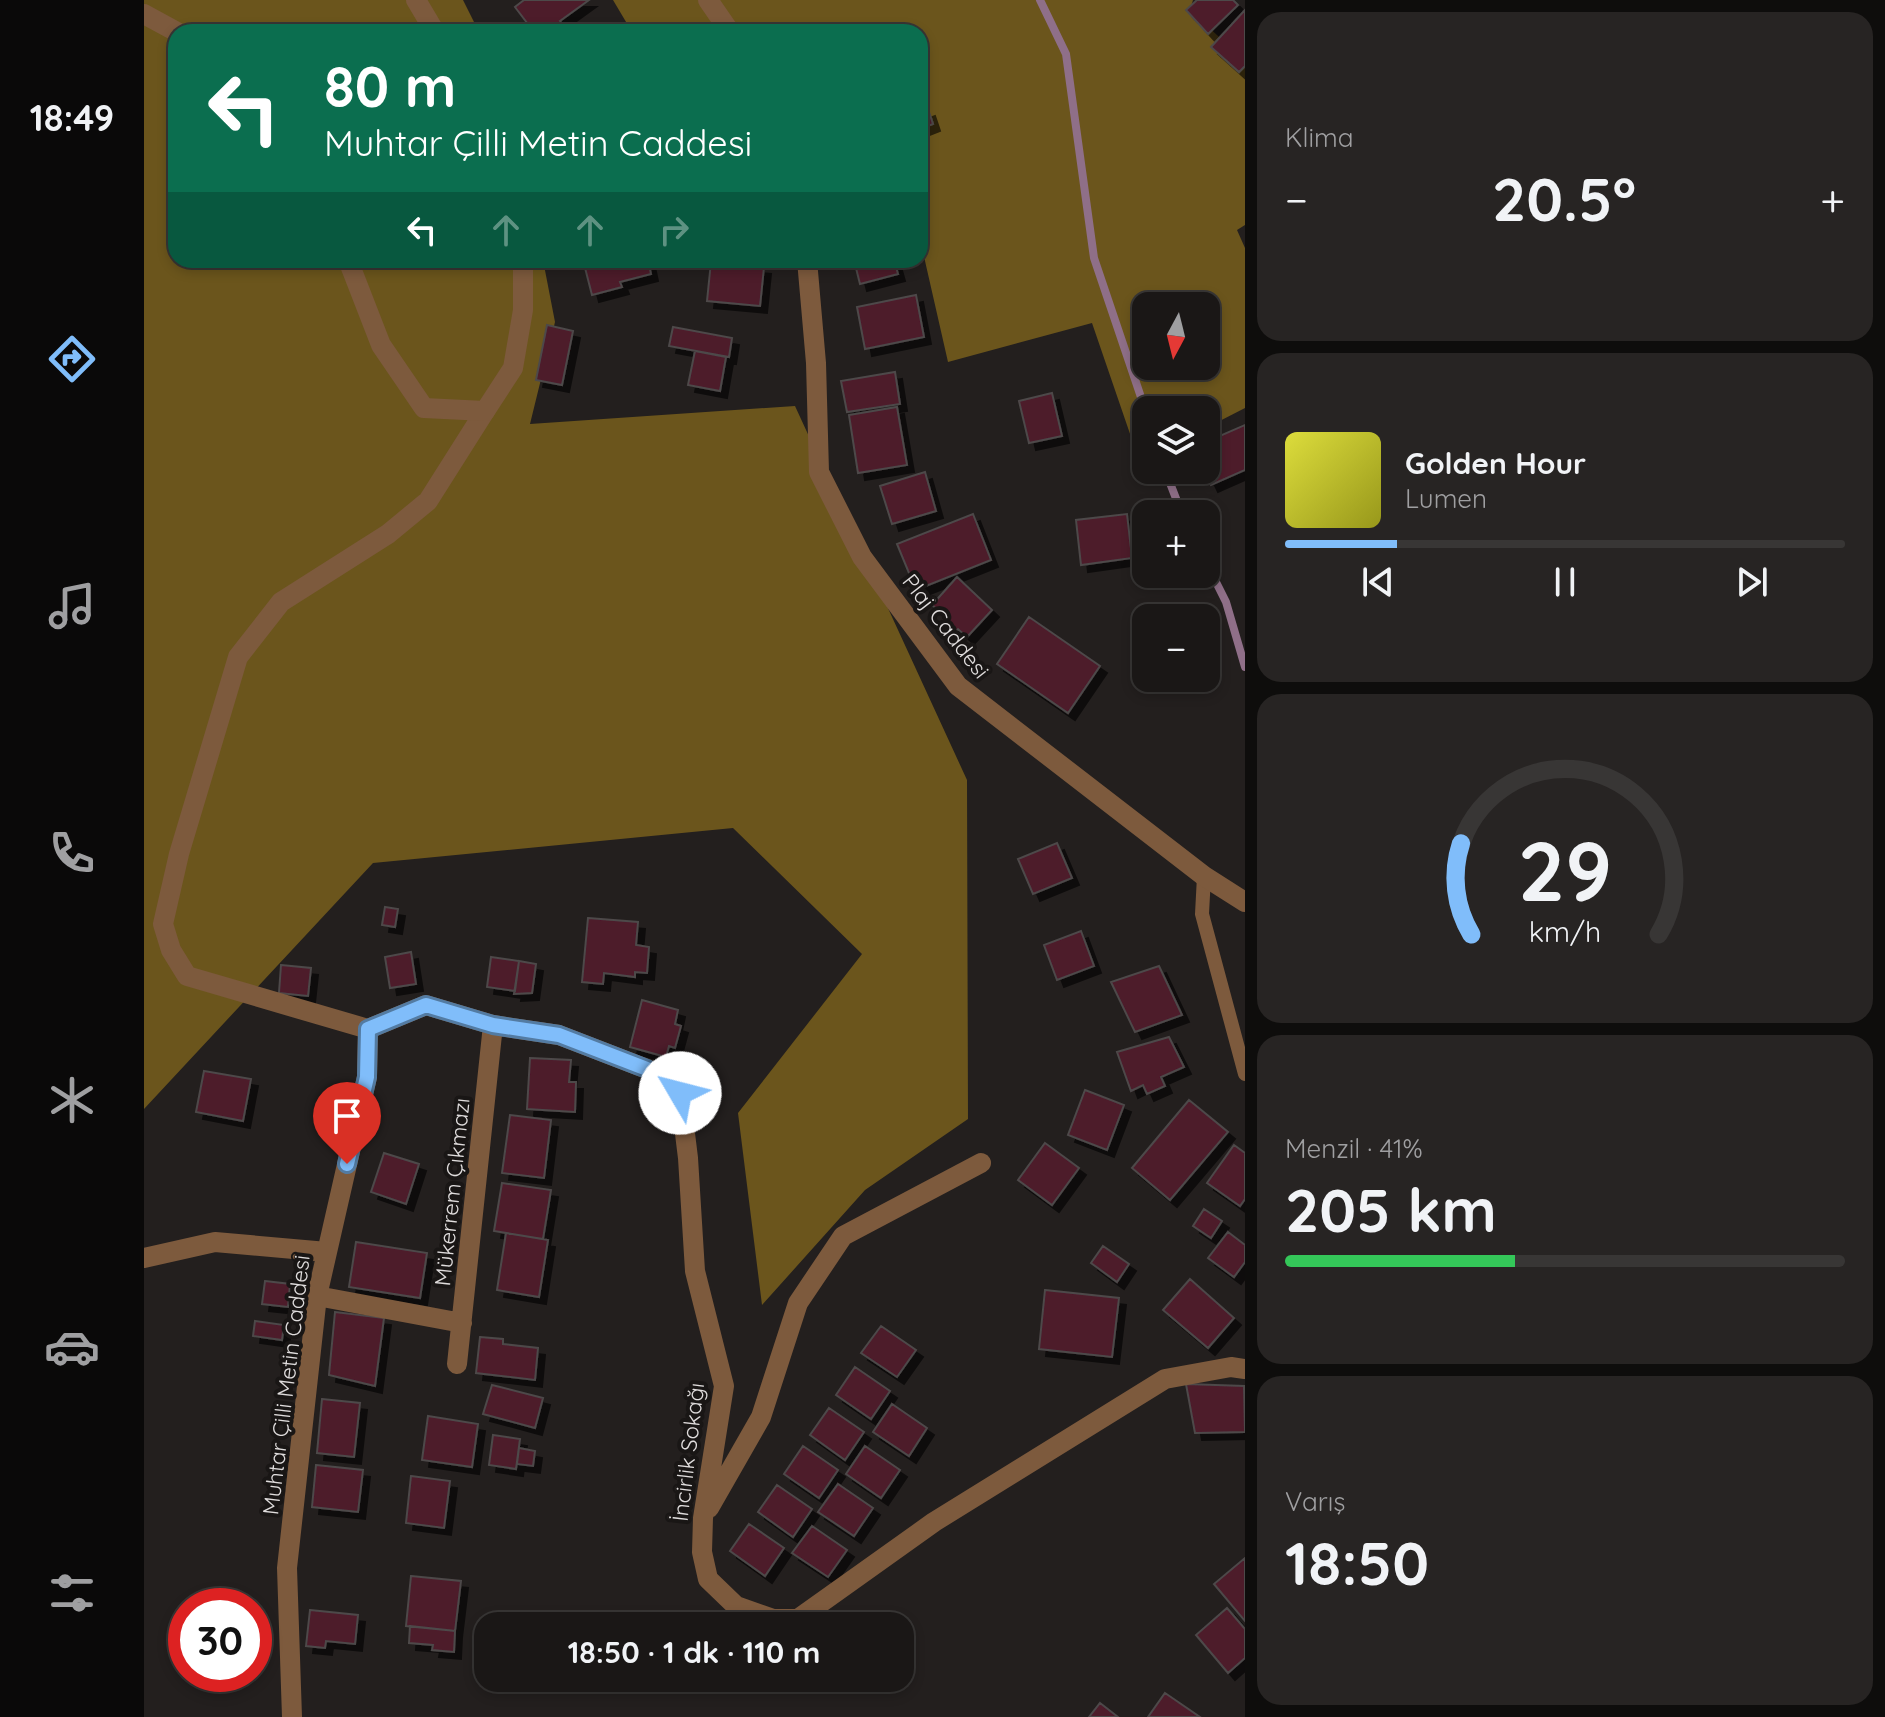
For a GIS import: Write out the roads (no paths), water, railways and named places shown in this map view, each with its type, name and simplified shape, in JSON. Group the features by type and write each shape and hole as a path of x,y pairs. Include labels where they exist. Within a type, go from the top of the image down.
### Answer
{"street":[{"path":"416,0 430,24"},
{"path":"708,0 724,24"},
{"path":"144,14 168,27"},
{"path":"351,268 381,345 424,408 485,411"},
{"path":"368,1029 187,976 171,950 163,924 179,854 238,657 281,602 388,534 428,501 513,368 523,310 523,268"},
{"name":"Plaj Caddesi","path":"808,268 816,363 819,472 862,557 958,686 1204,876 1245,902"},
{"name":"İncirlik Sokağı","path":"368,1029 426,1005 493,1025 559,1035 647,1069 680,1093 688,1158 695,1271 724,1386 703,1518 702,1552 708,1579 736,1606 773,1619 798,1619 934,1522 1165,1379 1231,1367 1245,1369"},
{"name":"Mükerrem Çıkmazı","path":"457,1364 493,1025"},
{"name":"Muhtar Çilli Metin Caddesi","path":"292,1717 287,1568 317,1296 367,1077 368,1029"},
{"path":"703,1518 761,1417 798,1303 843,1236 981,1163"},
{"path":"144,1258 215,1242 327,1252"},
{"path":"317,1296 462,1323"}],"lane":[{"path":"1204,876 1202,914 1245,1074"}],"waterway":[{"path":"1040,0 1066,54 1094,258 1141,396"},
{"path":"1170,484 1177,500"},
{"path":"1219,588 1245,667"}]}
